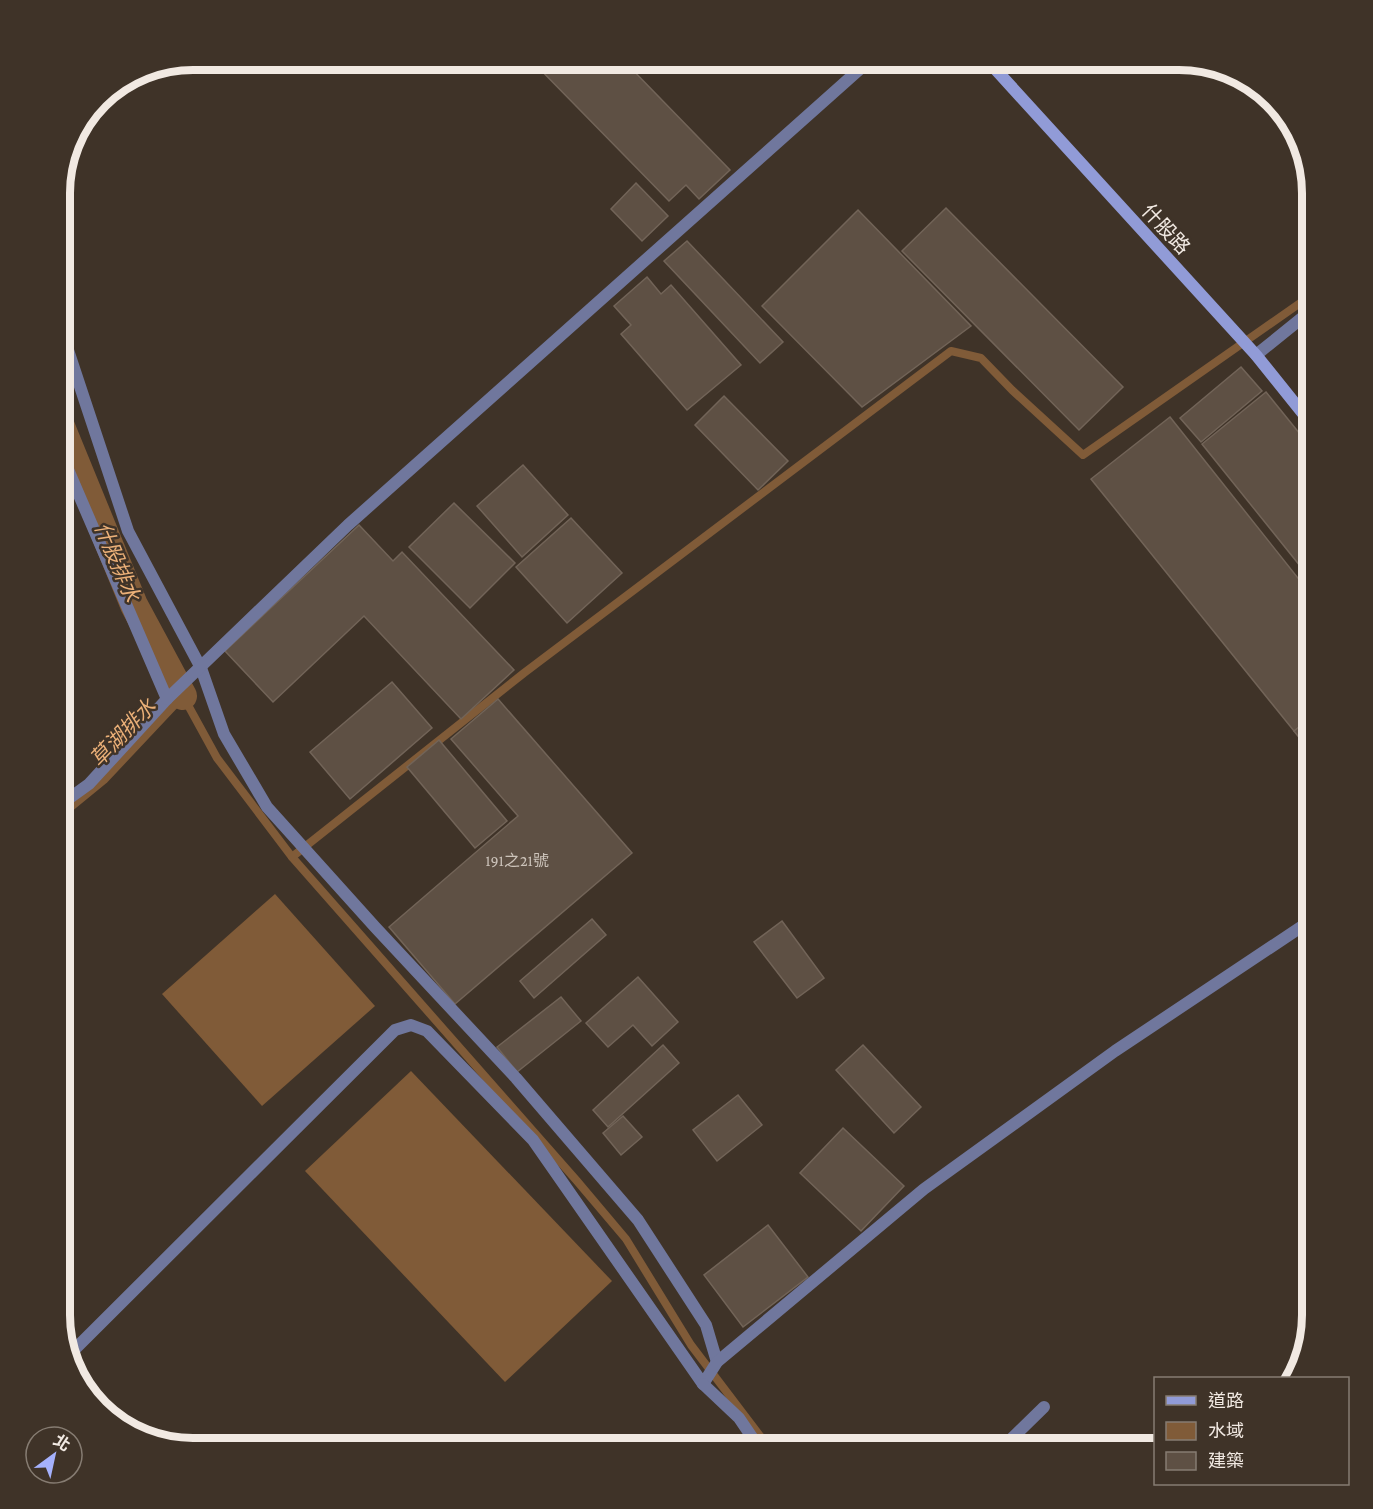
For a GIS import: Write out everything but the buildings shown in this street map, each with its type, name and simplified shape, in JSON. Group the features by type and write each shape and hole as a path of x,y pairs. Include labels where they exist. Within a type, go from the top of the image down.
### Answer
{"street":[{"path":"70,797 89,784 167,699 348,525 858,71"},
{"name":"什股路","path":"997,71 1256,355 1302,412"},
{"path":"1256,355 1302,318"},
{"path":"71,359 128,531 201,668 224,734 267,807 516,1078 638,1220 706,1325 717,1362"},
{"path":"71,476 167,699"},
{"path":"703,1384 717,1362 924,1189 1115,1051 1302,926"},
{"path":"75,1349 395,1030 411,1025 427,1031 533,1140 703,1384 739,1418 753,1438"},
{"path":"1012,1438 1044,1407"}],"water":[{"path":"275,894 375,1006 262,1106 162,994"},
{"path":"411,1071 612,1281 505,1382 305,1171"}],"waterway":[{"path":"292,857 524,673 951,351 981,358 1012,390 1083,455 1302,302"},
{"name":"什股排水","path":"71,450 134,605 183,696"},
{"name":"草湖排水","path":"70,807 104,780 183,696 217,758 292,857 626,1239 691,1345 762,1438"}]}
